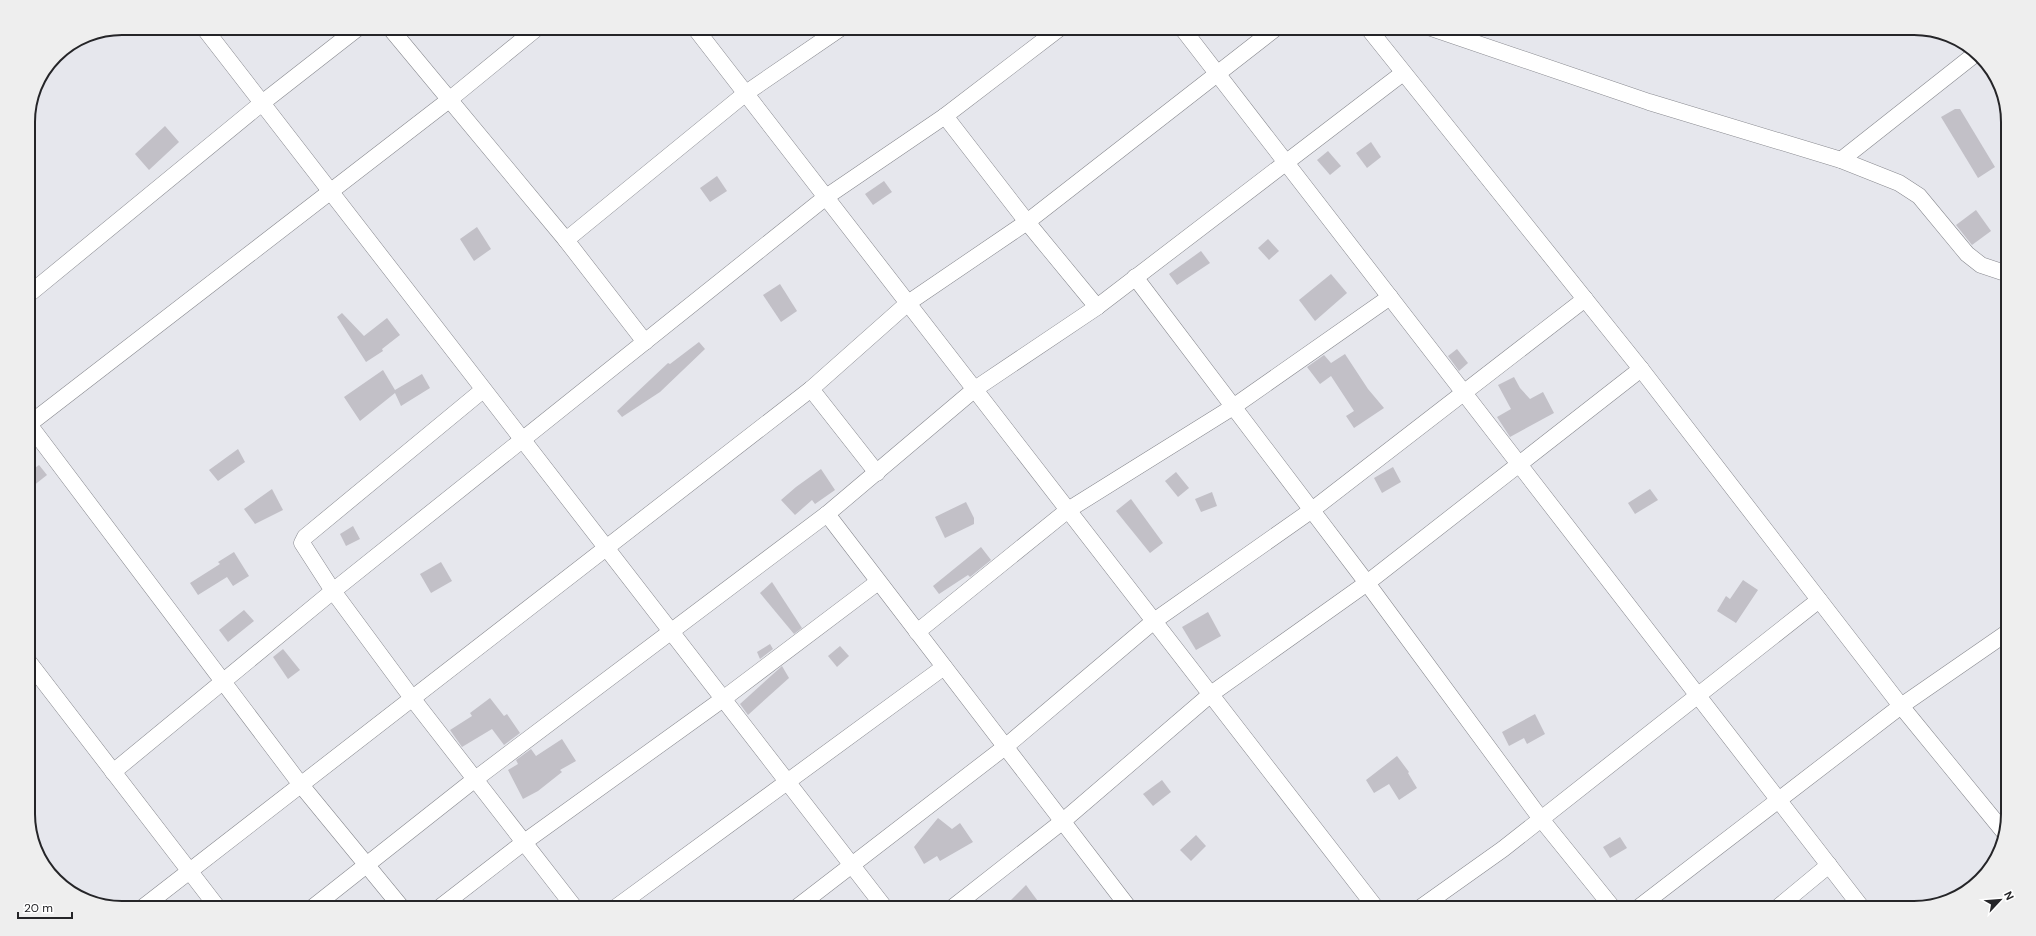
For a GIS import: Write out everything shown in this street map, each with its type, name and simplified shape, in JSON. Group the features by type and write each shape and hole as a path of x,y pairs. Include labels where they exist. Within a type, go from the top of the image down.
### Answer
{"street":[{"path":"209,35 880,901"},
{"path":"35,289 262,103 349,35"},
{"path":"396,35 566,240 645,342"},
{"path":"35,419 449,100 528,35"},
{"path":"700,35 1371,901"},
{"path":"566,240 746,93 831,35"},
{"path":"113,772 333,591 826,197 945,116 1051,35"},
{"path":"1187,35 1857,901"},
{"path":"151,901 812,389 908,303 1027,222 1267,35"},
{"path":"1374,35 1641,369 1901,706 2000,827"},
{"path":"1452,35 1649,102 1841,160 1909,188 1918,196 1967,254 1981,265 2001,272"},
{"path":"1841,160 1972,57"},
{"path":"321,901 474,780 827,514 975,389 1097,307 1403,72"},
{"path":"945,116 1027,222 1097,307"},
{"path":"1135,277 1367,583 1541,819 1607,901"},
{"path":"917,632 1068,510 1233,407 1390,297"},
{"path":"805,901 1005,747 1154,621 1312,510 1585,299"},
{"path":"961,901 1063,821 1211,694 1367,583 1641,369"},
{"path":"812,389 877,473"},
{"path":"483,390 304,538 303,546 333,591 412,698 474,780 569,901"},
{"path":"35,432 301,785 396,901"},
{"path":"827,514 1124,901"},
{"path":"447,901 523,843 723,699 878,582"},
{"path":"1430,901 1503,849 1819,600"},
{"path":"1647,901 1780,801 1901,706 2001,637"},
{"path":"625,901 944,668"},
{"path":"35,670 212,901"},
{"path":"1785,901 1829,865"}],"building":[{"path":"1955,109 1960,109 1995,167 1978,178 1941,117"},
{"path":"165,126 179,142 149,170 135,154"},
{"path":"1371,142 1381,157 1367,168 1356,153"},
{"path":"1328,151 1341,166 1330,175 1317,160"},
{"path":"717,176 727,191 710,202 700,188"},
{"path":"884,181 892,192 873,205 865,194"},
{"path":"1976,210 1991,231 1972,245 1956,225"},
{"path":"477,227 491,249 474,261 460,239"},
{"path":"1268,239 1279,251 1269,260 1258,248"},
{"path":"1201,251 1210,263 1177,285 1169,274"},
{"path":"1331,274 1347,293 1315,321 1299,300"},
{"path":"780,284 797,311 781,322 763,295"},
{"path":"342,313 364,336 387,318 400,335 382,349 383,351 366,362 337,317"},
{"path":"699,342 705,349 660,392 622,417 617,411 668,363 670,364"},
{"path":"1457,349 1468,363 1459,371 1448,356"},
{"path":"1345,354 1368,389 1384,408 1354,428 1346,416 1354,411 1331,376 1320,384 1307,367 1324,355 1331,363"},
{"path":"383,370 395,390 422,374 430,388 401,406 395,393 360,421 344,397"},
{"path":"1514,377 1520,388 1530,399 1543,392 1554,413 1510,437 1497,417 1511,409 1498,385"},
{"path":"238,449 245,462 218,481 209,470"},
{"path":"39,465 47,475 35,484 35,468"},
{"path":"1393,467 1401,482 1382,493 1374,478"},
{"path":"821,469 835,490 815,504 812,500 795,515 781,500"},
{"path":"1176,472 1189,488 1178,497 1165,481"},
{"path":"272,489 283,510 255,524 244,509"},
{"path":"1650,489 1658,500 1635,514 1628,503"},
{"path":"1212,492 1217,506 1201,512 1195,499"},
{"path":"1131,499 1163,543 1150,553 1116,511"},
{"path":"966,502 974,518 974,524 945,538 935,517"},
{"path":"353,526 360,539 346,546 340,534"},
{"path":"981,547 991,560 970,577 968,575 939,594 933,586"},
{"path":"234,552 249,576 233,586 227,577 198,595 190,583 220,564 218,562"},
{"path":"441,562 452,581 431,593 420,574"},
{"path":"1743,580 1758,590 1736,623 1717,611 1726,596 1730,599"},
{"path":"772,582 802,628 794,634 760,593"},
{"path":"244,610 254,621 228,642 219,630"},
{"path":"1208,612 1221,636 1196,650 1182,627"},
{"path":"770,644 773,649 760,659 757,652"},
{"path":"840,646 849,656 837,667 828,656"},
{"path":"283,649 300,670 288,679 273,657"},
{"path":"782,666 789,678 748,715 740,704"},
{"path":"490,698 504,716 507,714 520,733 504,745 492,729 462,747 450,730 472,716 470,713"},
{"path":"1535,714 1545,734 1527,744 1524,738 1509,746 1502,732"},
{"path":"562,739 576,761 560,770 562,772 538,791 523,799 508,770 518,764 516,760 531,749 536,756"},
{"path":"1397,756 1409,772 1408,773 1417,788 1399,800 1389,784 1374,793 1366,780"},
{"path":"1162,780 1171,792 1153,806 1143,794"},
{"path":"938,818 952,829 960,823 973,842 940,861 937,856 924,864 914,847"},
{"path":"1196,835 1206,846 1191,861 1180,850"},
{"path":"1620,837 1627,848 1610,858 1603,847"},
{"path":"1026,885 1038,901 1010,901"}]}
